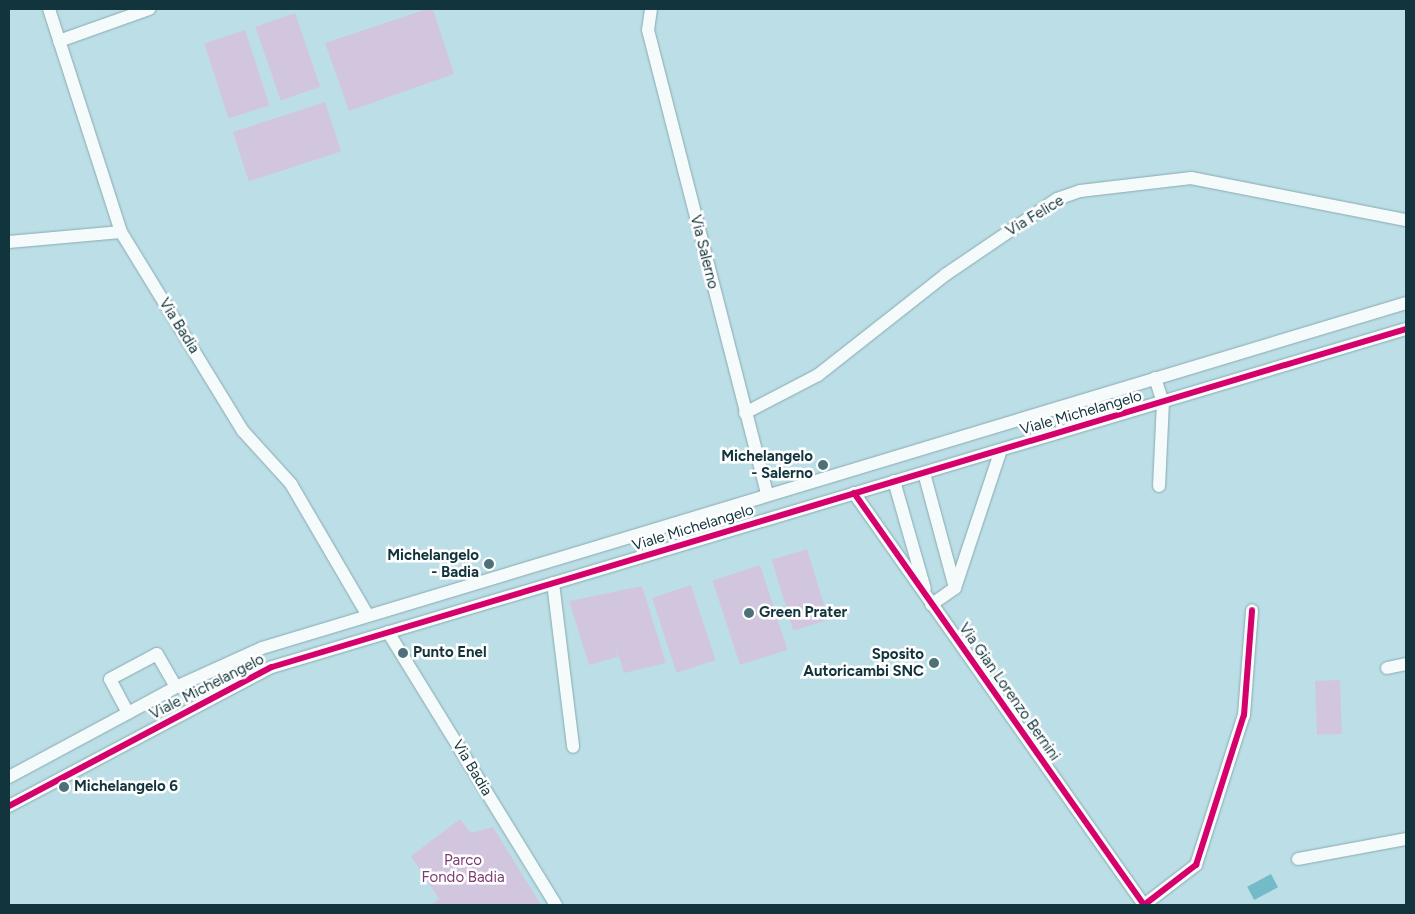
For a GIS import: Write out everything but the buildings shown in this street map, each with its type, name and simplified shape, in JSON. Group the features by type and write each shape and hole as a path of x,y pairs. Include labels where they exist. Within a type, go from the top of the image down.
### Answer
{"street":[{"name":"Via Badia","path":"49,9 120,232 243,431 291,484 367,614"},
{"path":"59,41 149,9"},
{"name":"Via Salerno","path":"651,9 648,30 767,494"},
{"name":"Via Felice","path":"745,412 830,367 945,275 1058,200 1080,191 1191,178 1406,220"},
{"path":"9,242 120,232"},
{"name":"Viale Michelangelo","path":"9,777 176,687 238,656 367,614 1406,303"},
{"name":"Viale Michelangelo","path":"9,806 242,680 388,632 1406,329"},
{"path":"1155,378 1163,402 1159,486"},
{"path":"929,602 955,588 1001,450"},
{"path":"924,473 955,588"},
{"name":"Via Gian Lorenzo Bernini","path":"894,481 929,602"},
{"name":"Via Gian Lorenzo Bernini","path":"854,493 1138,903"},
{"path":"662,525 669,548"},
{"path":"554,583 573,747"},
{"path":"1138,903 1196,865 1244,715 1252,610"},
{"name":"Via Badia","path":"388,632 556,905"},
{"path":"128,713 110,679 158,654 176,687"},
{"path":"1387,668 1406,664"},
{"path":"1298,859 1406,839"}],"green space":[{"path":"427,9 433,9 454,74 349,111 325,43"},
{"path":"295,13 320,87 281,100 255,27"},
{"path":"245,30 269,105 229,118 204,43"},
{"path":"325,102 341,151 249,181 233,132"},
{"name":"Green Prater","path":"807,549 829,620 793,631 772,560"},
{"name":"Green Prater","path":"760,565 788,650 740,665 712,580"},
{"path":"691,585 715,660 676,673 652,598"},
{"path":"642,586 666,663 624,673 616,646 618,657 589,665 569,601"},
{"path":"1340,680 1342,734 1317,735 1315,681"},
{"name":"Parco Fondo Badia","path":"460,819 471,833 493,827 541,905 430,905 439,899 411,856"}],"water":[{"path":"1271,874 1278,887 1254,900 1247,887"}],"cycle path":[{"path":"9,806 272,667 1406,329"},
{"path":"854,493 1144,905 1196,865 1244,715 1252,610"}],"place":[{"name":"Michelangelo - Salerno","path":"823,465"},
{"name":"Michelangelo - Badia","path":"489,564"},
{"name":"Green Prater","path":"749,613"},
{"name":"Punto Enel","path":"403,653"},
{"name":"Sposito Autoricambi SNC","path":"934,663"},
{"name":"Michelangelo 6","path":"64,787"}]}
